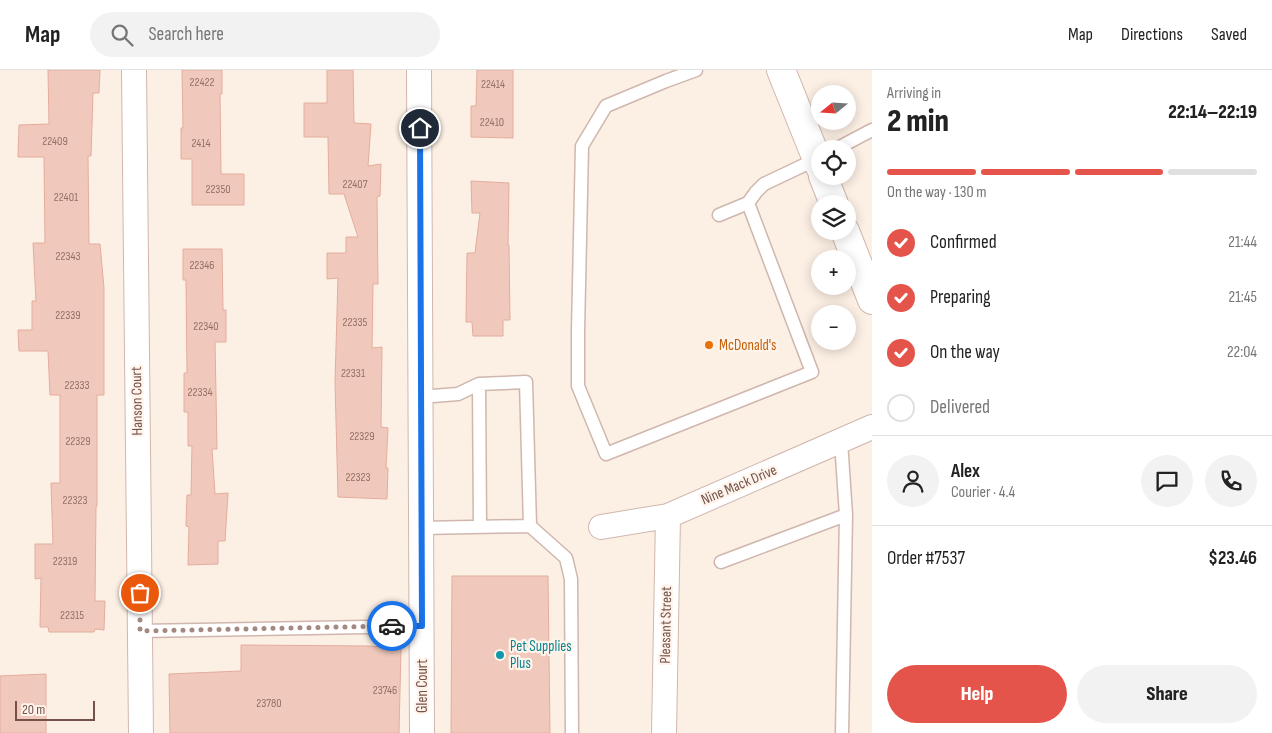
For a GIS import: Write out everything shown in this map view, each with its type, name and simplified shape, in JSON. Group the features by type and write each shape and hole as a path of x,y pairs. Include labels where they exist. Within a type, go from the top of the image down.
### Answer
{"main road":[{"path":"781,70 813,140"},
{"path":"849,240 872,300"}],"street":[{"name":"Hanson Court","path":"134,70 141,733"},
{"name":"Glen Court","path":"419,70 422,733"},
{"name":"Nine Mack Drive","path":"601,527 668,516 872,427"},
{"name":"Pleasant Street","path":"664,733 668,516"}],"lane":[{"path":"696,70 606,106 582,146 578,386 606,454 812,372 748,203"},
{"path":"856,140 872,130"},
{"path":"719,215 748,203 764,184 811,166"},
{"path":"420,397 458,394 480,384 526,382 530,526"},
{"path":"480,384 480,527"},
{"path":"841,441 846,516 842,733"},
{"path":"721,562 846,516"},
{"path":"421,528 530,526 566,558 571,579 572,733"},
{"path":"140,631 422,626"}],"building":[{"path":"48,70 100,70 99,93 93,93 91,156 88,156 89,244 100,244 104,288 104,395 97,395 95,601 105,601 104,630 95,629 94,632 49,632 48,627 40,627 41,578 35,579 35,544 53,544 51,483 60,483 60,395 50,395 48,351 19,351 18,330 32,330 32,301 36,301 33,243 45,243 44,157 18,157 19,125 49,124"},
{"path":"182,70 222,70 222,94 220,94 221,174 244,174 244,205 192,205 192,159 181,159 181,128 183,128"},
{"path":"327,70 353,70 354,123 371,124 368,166 381,164 380,196 377,197 378,284 373,284 372,348 382,347 381,427 388,428 387,499 338,497 335,382 338,278 327,279 327,253 346,253 346,237 358,237 344,194 329,194 328,137 304,137 304,103 327,103"},
{"path":"477,70 513,70 513,138 471,137 471,106 476,106"},
{"path":"471,181 509,183 510,320 503,320 503,336 473,336 472,322 466,322 467,253 475,253 480,213 472,213"},
{"path":"183,249 222,249 223,310 226,310 226,342 215,342 217,449 212,449 215,494 228,493 225,541 218,541 218,564 188,565 189,527 186,526 187,495 191,495 192,446 188,446 188,412 184,412 184,373 187,373 186,280 183,280"},
{"name":"Pet Supplies Plus","path":"452,576 548,576 550,733 451,733"},
{"path":"241,645 401,648 399,733 170,733 169,674 241,671"},
{"path":"46,674 46,733 0,733 0,676"}],"way so far":[{"path":"140,593 140,631 392,626"}],"place":[{"name":"McDonald's","path":"709,345"},
{"name":"Pet Supplies Plus","path":"500,655"}],"route":[{"path":"392,626 422,626 420,128"}]}
